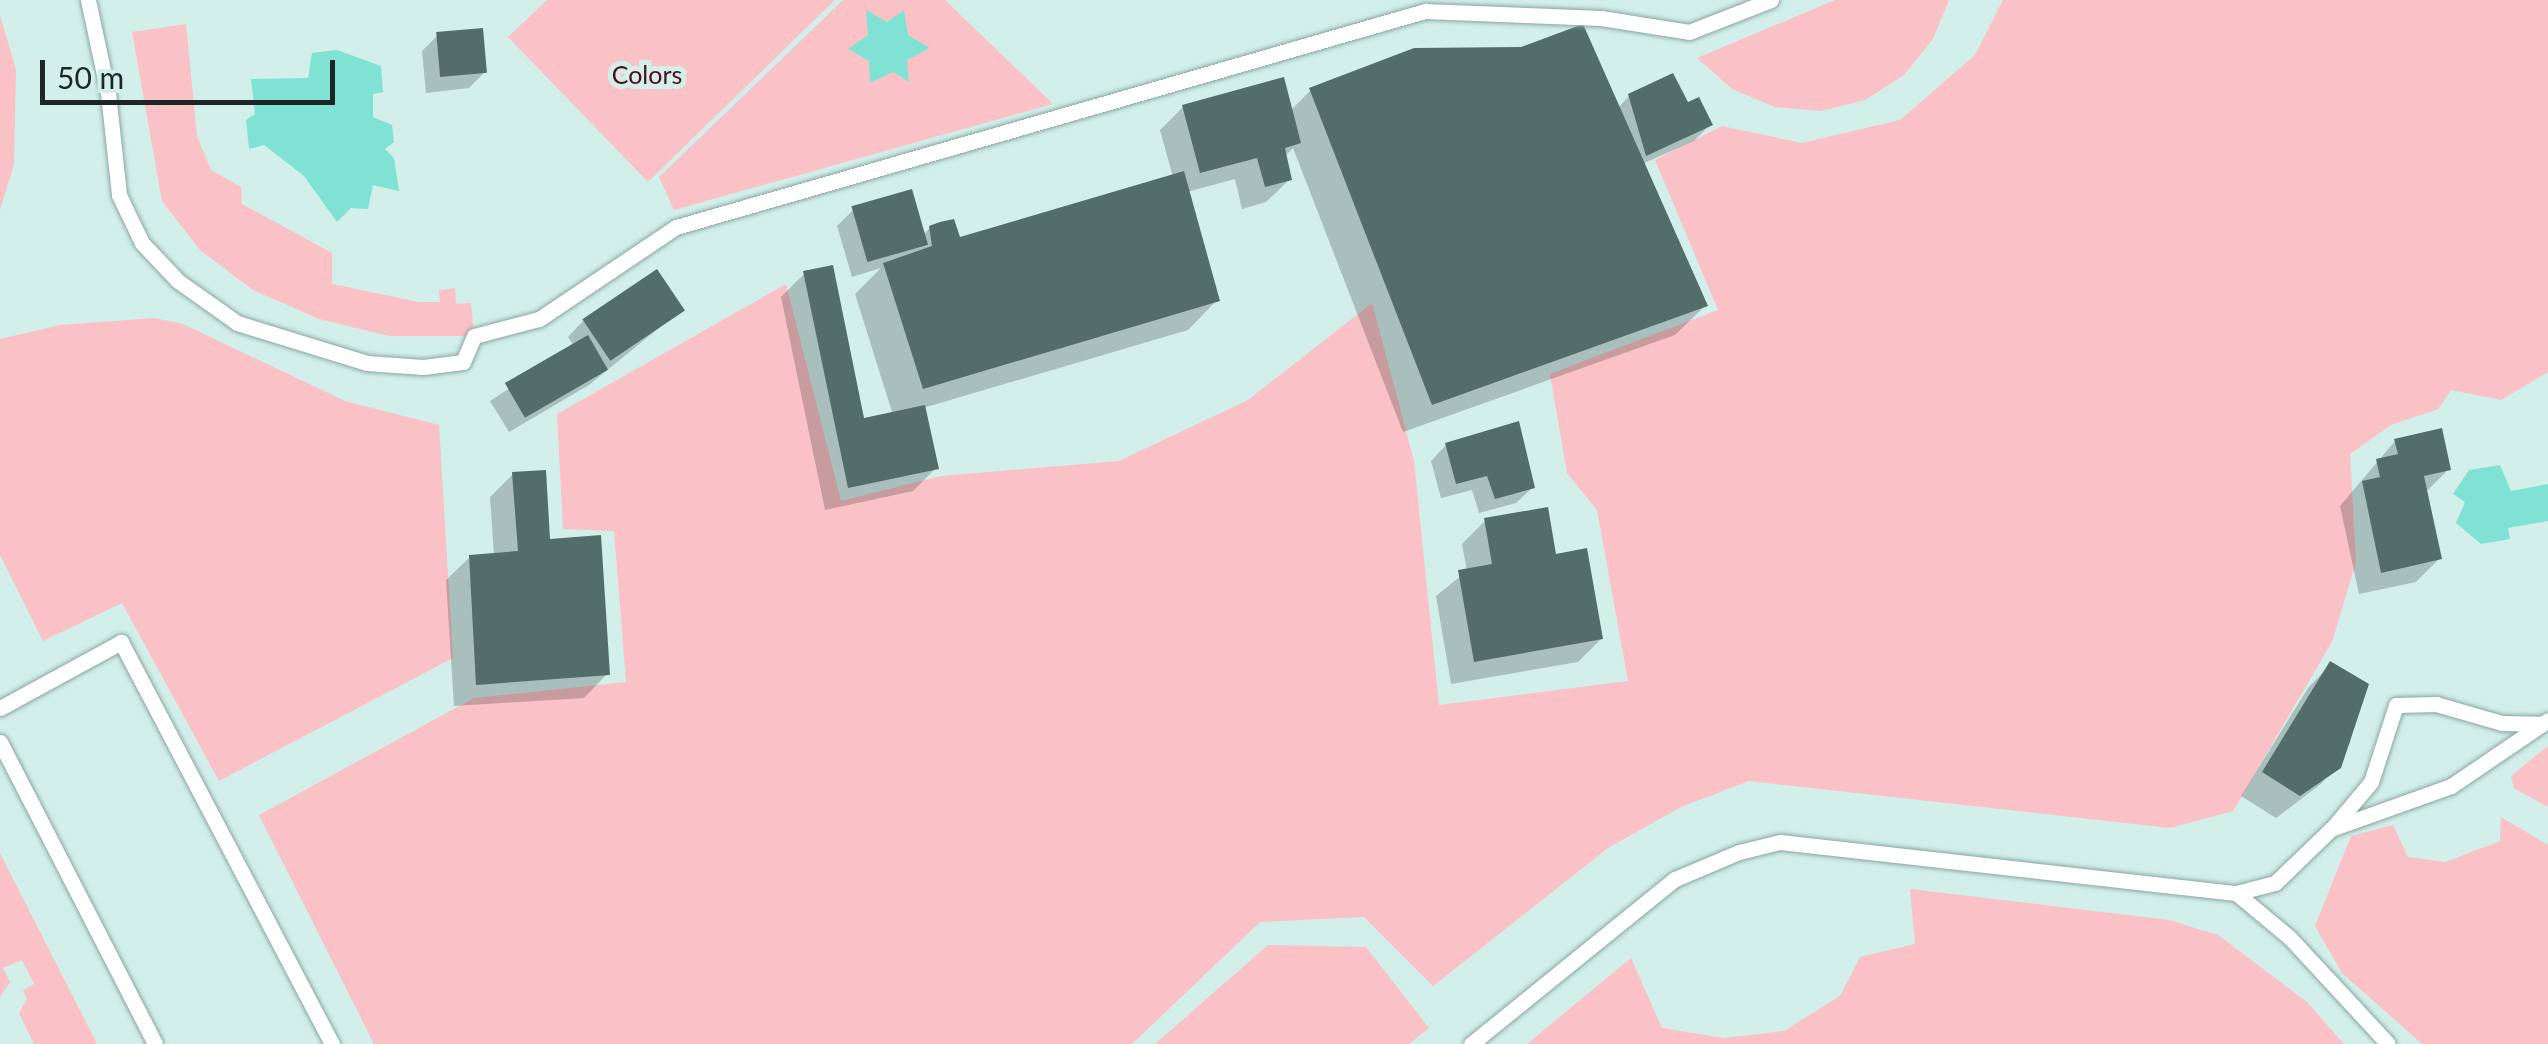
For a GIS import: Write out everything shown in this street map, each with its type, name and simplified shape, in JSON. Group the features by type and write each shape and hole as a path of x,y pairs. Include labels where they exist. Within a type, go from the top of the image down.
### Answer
{"lane":[{"path":"88,0 108,93 119,195 142,243 178,281 237,322 366,363 423,367 463,362 474,336 539,319 676,227 1425,10 1602,18 1689,32 1771,0"},
{"path":"0,708 121,642 332,1044"},
{"path":"1471,1044 1675,880 1707,862 1780,842 2236,893 2275,883 2372,782 2396,705 2436,704 2502,723 2545,722"},
{"path":"2331,828 2451,786 2545,722"},
{"path":"0,742 155,1044"},
{"path":"2236,893 2290,938 2388,1044"}],"green space":[{"name":"Colors","path":"547,0 835,0 648,182 508,37"},
{"path":"843,0 945,0 1053,104 674,210 659,177"},
{"path":"1835,0 1949,0 1933,39 1904,75 1865,100 1821,111 1775,107 1732,89 1697,58"},
{"path":"2003,0 2548,0 2548,372 2501,400 2451,390 2438,409 2391,425 2350,454 2356,562 2332,642 2233,811 2170,828 1749,781 1681,807 1608,848 1433,986 1364,917 1260,922 1132,1044 374,1044 259,815 474,698 626,682 614,531 563,529 557,414 786,284 841,501 941,476 1119,461 1248,400 1372,303 1414,461 1439,705 1628,681 1597,510 1567,473 1550,374 1718,310 1655,160 1722,126 1802,143 1900,120 1975,55"},
{"path":"0,15 16,70 14,165 0,210"},
{"path":"186,24 197,136 211,170 241,187 242,204 332,253 332,284 419,302 440,302 439,290 455,288 456,304 471,303 474,336 389,336 319,319 253,290 200,250 162,201 132,32"},
{"path":"155,318 183,324 345,401 439,425 453,658 219,781 122,603 43,641 0,555 0,339 60,325"},
{"path":"2548,746 2548,807 2514,788 2511,776"},
{"path":"2501,817 2548,845 2548,1044 2422,1044 2342,973 2315,926 2351,836 2393,825 2408,857 2445,862 2500,841"},
{"path":"0,853 97,1044 34,1044 19,1013 27,999 23,990 34,984 22,960 3,968 10,982 0,997"},
{"path":"1910,889 2169,920 2218,935 2307,1002 2344,1044 1527,1044 1631,958 1662,1028 1724,1038 1784,1031 1840,996 1860,957 1915,944"},
{"path":"1268,945 1366,947 1429,1028 1409,1044 1155,1044"}],"shaded area":[{"path":"866,10 887,22 904,10 908,35 930,48 907,60 909,82 893,72 870,83 869,61 848,49 868,35"},
{"path":"337,50 381,66 383,92 373,94 373,117 392,125 394,142 385,149 394,158 399,191 373,185 368,209 351,208 337,222 304,176 264,145 249,149 246,120 255,114 251,79 308,78 312,53"},
{"path":"2500,465 2511,491 2548,484 2548,521 2508,528 2510,539 2481,544 2456,523 2465,502 2453,494 2469,470"}],"building":[{"path":"1583,24 1708,306 1432,405 1309,88 1414,48 1521,47"},
{"path":"483,28 487,73 440,77 436,32"},
{"path":"1673,73 1688,102 1699,97 1713,125 1646,156 1628,94"},
{"path":"1284,77 1301,143 1285,148 1292,180 1265,187 1257,158 1200,173 1182,105"},
{"path":"1184,171 1220,301 923,389 883,263 932,246 929,226 940,222 954,219 960,237"},
{"path":"912,189 928,245 867,262 851,206"},
{"path":"833,265 864,418 925,405 939,469 848,488 803,271"},
{"path":"657,269 685,310 610,361 582,319"},
{"path":"588,335 608,370 525,418 505,383"},
{"path":"1519,421 1535,488 1495,499 1487,476 1456,484 1445,443"},
{"path":"2442,428 2451,470 2424,476 2442,559 2381,573 2362,481 2380,477 2376,459 2398,454 2394,439"},
{"path":"546,470 550,539 601,535 610,675 476,685 469,555 518,551 512,472"},
{"path":"1548,507 1556,554 1587,548 1603,639 1474,662 1458,570 1492,564 1484,518"},
{"path":"2330,661 2369,684 2341,768 2300,796 2262,772"}]}
